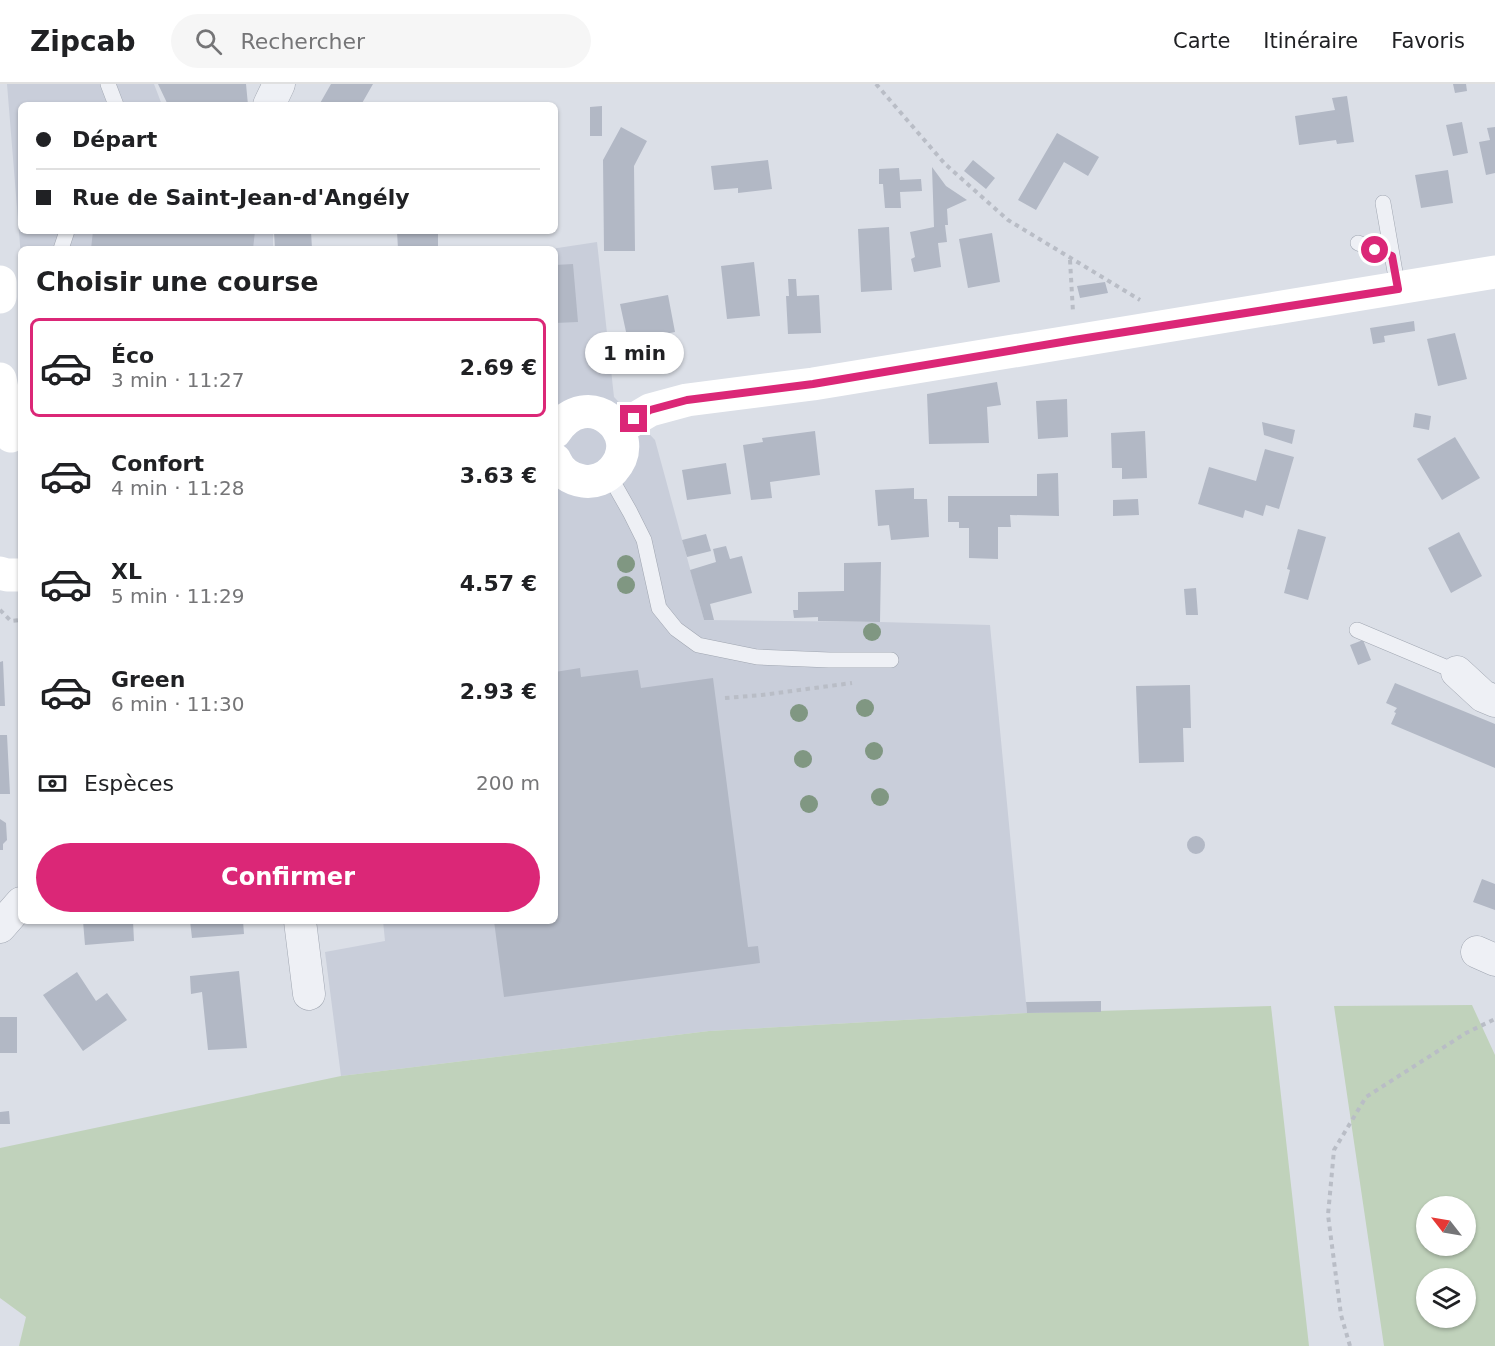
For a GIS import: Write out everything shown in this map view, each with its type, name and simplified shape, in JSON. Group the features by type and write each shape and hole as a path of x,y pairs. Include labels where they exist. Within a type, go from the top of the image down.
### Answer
{"main road":[{"path":"618,429 650,410 687,400 813,384 1495,272"},
{"path":"0,379 10,437"},
{"path":"558,428 570,416 593,411 604,415 613,423 618,429 622,444 621,455 616,466 609,475 598,480 587,482 576,480 565,474 558,466"},
{"path":"0,573 18,575"}],"street":[{"path":"270,102 279,84"},
{"path":"1458,672 1483,696 1495,701"},
{"path":"0,927 18,906"},
{"path":"300,924 309,994"}],"lane":[{"path":"108,84 115,102"},
{"path":"1383,203 1398,289"},
{"path":"1358,243 1392,256"},
{"path":"609,475 644,540 659,608 676,629 699,645 757,657 891,660"},
{"path":"1357,630 1458,672"}],"path":[{"path":"876,84 945,164 1008,220 1140,300 1146,329"},
{"path":"1070,259 1074,340"},
{"path":"0,610 11,621 18,620"},
{"path":"725,698 853,683"},
{"path":"1350,1346 1341,1315 1328,1215 1334,1150 1366,1097 1466,1033 1495,1019"}],"shaded area":[{"path":"7,84 154,84 161,102 18,102 18,220"},
{"path":"19,234 273,234 273,246 20,246"},
{"path":"597,242 614,397 655,440 704,620 990,625 1027,1013 709,1031 341,1076 325,952 385,941 383,924 558,924 558,248"}],"green space":[{"path":"1472,1005 1495,1055 1495,1346 1384,1346 1334,1006"},
{"path":"1271,1006 1309,1346 19,1346 26,1317 0,1298 0,1148 341,1076 709,1031 1027,1013"}],"building":[{"path":"158,84 246,84 248,102 167,102"},
{"path":"331,84 373,84 363,102 321,102"},
{"path":"1453,84 1466,84 1467,91 1455,93"},
{"path":"1347,96 1354,142 1337,144 1336,140 1299,145 1295,116 1335,110 1332,98"},
{"path":"602,106 602,136 590,136 590,107"},
{"path":"1462,122 1468,153 1453,156 1446,125"},
{"path":"621,127 647,141 634,166 635,251 604,251 603,160"},
{"path":"1495,127 1495,173 1486,175 1479,142 1490,140 1487,128"},
{"path":"1057,133 1099,157 1088,176 1064,162 1036,210 1018,200"},
{"path":"768,160 772,189 738,193 738,188 714,190 711,166"},
{"path":"973,160 995,178 986,189 964,171"},
{"path":"932,167 946,186 967,200 947,209 948,225 945,225 947,242 938,243 941,267 914,272 911,259 915,257 910,232 934,227"},
{"path":"899,168 900,180 921,179 922,191 900,192 901,208 885,208 883,184 879,184 879,169"},
{"path":"1448,170 1453,203 1421,208 1415,175"},
{"path":"889,227 892,290 861,292 858,229"},
{"path":"992,233 1000,282 968,288 959,239"},
{"path":"93,234 255,234 253,246 91,246"},
{"path":"274,234 311,234 312,246 275,246"},
{"path":"397,234 438,234 438,246 398,246"},
{"path":"754,262 760,316 727,319 721,266"},
{"path":"573,264 578,322 558,323 558,265"},
{"path":"788,279 796,279 797,296 819,295 821,333 788,334 786,296 789,296"},
{"path":"1105,282 1108,293 1080,298 1077,286"},
{"path":"668,295 675,332 628,341 620,304"},
{"path":"1414,321 1415,331 1384,336 1385,342 1373,344 1370,328"},
{"path":"1455,333 1467,379 1438,386 1427,339"},
{"path":"997,382 1001,405 987,407 989,443 929,444 927,394"},
{"path":"1067,399 1068,437 1038,439 1036,401"},
{"path":"1415,413 1431,416 1429,430 1413,427"},
{"path":"1262,422 1295,430 1292,444 1264,435"},
{"path":"815,431 820,475 770,482 772,498 751,500 743,445 763,442 762,438"},
{"path":"1145,431 1147,478 1122,479 1122,468 1112,468 1111,433"},
{"path":"1455,437 1480,478 1442,500 1417,459"},
{"path":"1265,449 1294,457 1279,509 1266,505 1263,516 1245,510 1243,518 1198,504 1209,467 1256,481"},
{"path":"726,463 731,494 687,500 682,470"},
{"path":"1058,473 1059,516 1010,515 1011,527 998,527 998,559 969,558 969,528 959,528 959,522 948,522 948,496 1037,496 1037,474"},
{"path":"914,488 914,499 927,499 929,537 891,540 889,525 878,526 875,490"},
{"path":"1138,499 1139,515 1113,516 1113,500"},
{"path":"1298,529 1326,537 1308,600 1284,593 1290,570 1287,569"},
{"path":"1459,532 1482,576 1451,593 1428,548"},
{"path":"706,534 711,551 687,557 682,540"},
{"path":"726,546 730,559 742,556 752,593 710,604 714,620 704,620 690,570 716,562 713,549"},
{"path":"881,562 880,622 818,621 818,617 794,618 793,610 798,610 798,592 844,591 844,563"},
{"path":"1196,588 1198,615 1186,615 1184,589"},
{"path":"1363,640 1371,660 1358,665 1350,645"},
{"path":"3,661 5,706 0,706 0,662"},
{"path":"580,668 581,677 638,670 641,688 713,678 748,947 758,946 760,963 504,997 494,924 558,924 558,672"},
{"path":"1395,683 1495,724 1495,768 1391,724 1397,708 1386,703"},
{"path":"1190,685 1191,728 1183,728 1184,762 1139,763 1136,686"},
{"path":"0,735 7,735 10,794 0,794"},
{"path":"0,819 6,823 7,840 3,844 3,850 0,850"},
{"path":"1192,836 1200,836 1205,841 1203,852 1192,854 1187,849 1187,841"},
{"path":"1482,879 1495,884 1495,910 1473,902"},
{"path":"83,924 133,924 134,941 85,945"},
{"path":"190,924 243,924 244,934 192,938"},
{"path":"239,971 247,1048 208,1050 202,992 191,994 190,976"},
{"path":"77,972 96,1001 107,993 127,1020 83,1051 43,995"},
{"path":"1101,1001 1101,1012 1027,1013 1026,1002"},
{"path":"0,1017 17,1017 17,1053 0,1053"},
{"path":"9,1111 10,1124 0,1124 0,1112"}],"route":[{"path":"634,419 650,410 687,400 813,384 1398,289 1392,256 1375,250"}]}
